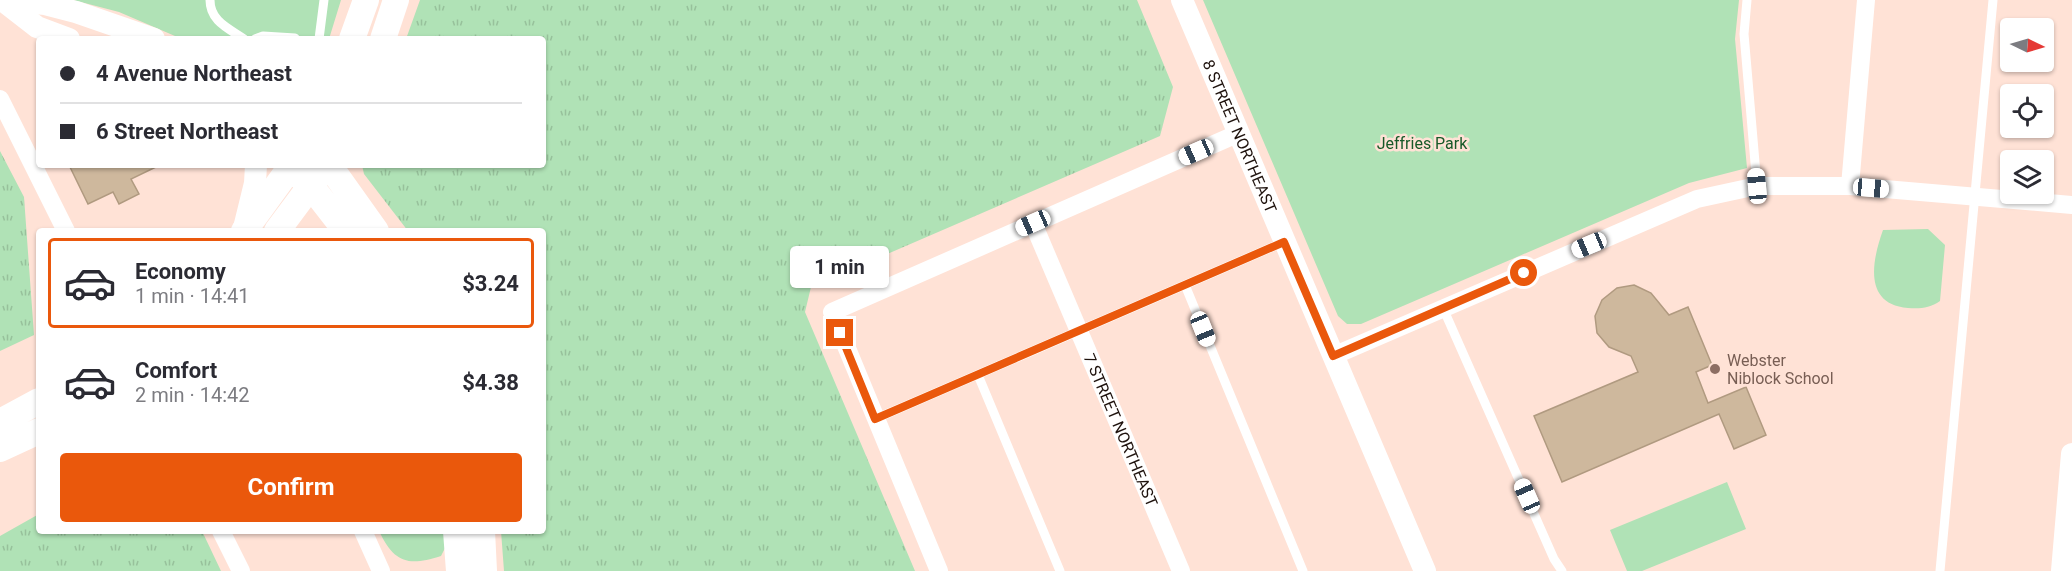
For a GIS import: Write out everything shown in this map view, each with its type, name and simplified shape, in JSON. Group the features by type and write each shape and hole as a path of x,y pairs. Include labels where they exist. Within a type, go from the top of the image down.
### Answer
{"main road":[{"path":"353,36 366,0"},
{"path":"384,36 396,0"},
{"path":"245,228 289,168"},
{"path":"292,168 312,186 344,228"},
{"path":"279,228 325,168"},
{"path":"329,168 374,228"},
{"path":"2,439 36,404"},
{"path":"2,439 36,432"},
{"path":"456,534 459,571"},
{"path":"482,534 484,571"}],"street":[{"name":"8 STREET NORTHEAST","path":"1182,0 1237,134 1425,571"},
{"path":"1850,186 1866,0"},
{"path":"2,1 37,27 61,36"},
{"path":"2,1 45,4 145,36"},
{"path":"0,99 64,228"},
{"path":"939,571 832,312 1237,134"},
{"path":"244,228 255,183 256,168"},
{"path":"1333,356 1696,199 1757,186 1850,186 2072,205"},
{"name":"7 STREET NORTHEAST","path":"1033,223 1181,571"},
{"path":"2062,571 2072,454"},
{"path":"222,534 241,571"},
{"path":"364,534 381,571"}],"lane":[{"path":"210,0 210,11 215,20 239,36"},
{"path":"319,36 324,0"},
{"path":"1747,0 1744,34 1757,186"},
{"path":"1940,571 1993,0"},
{"path":"875,419 1284,242"},
{"path":"1185,285 1303,571"},
{"path":"1443,308 1554,559 1562,571"},
{"path":"978,375 1060,571"}],"green space":[{"path":"73,0 341,0 330,36 175,36 119,12"},
{"path":"420,0 1137,0 1173,87 1160,136 811,287 805,312 915,571 504,571 501,534 546,534 546,228 406,228 364,174 363,168 546,168 546,36 407,36"},
{"name":"Jeffries Park","path":"1203,0 1739,0 1735,39 1747,168 1689,183 1361,324 1347,324 1338,316"},
{"path":"0,151 24,197 34,335 0,351"},
{"path":"1928,229 1945,245 1940,301 1921,308 1894,305 1877,290 1874,279 1876,255 1883,230"},
{"path":"1727,482 1746,529 1642,571 1627,571 1610,530"},
{"path":"36,516 36,534 203,534 221,571 0,571 0,536"},
{"path":"381,534 446,534 446,546 441,556 419,561 410,561 396,555"}],"building":[{"path":"70,168 154,168 131,179 139,194 119,204 113,192 88,204"},
{"path":"1634,285 1651,293 1669,315 1688,307 1712,365 1696,372 1708,403 1746,387 1766,435 1734,449 1719,414 1562,482 1534,416 1638,372 1631,356 1609,347 1597,333 1595,316 1602,300 1617,288"}],"place":[{"name":"Webster Niblock School","path":"1715,369"}],"route":[{"path":"840,333 875,419 1284,242 1333,356 1524,273"}]}
